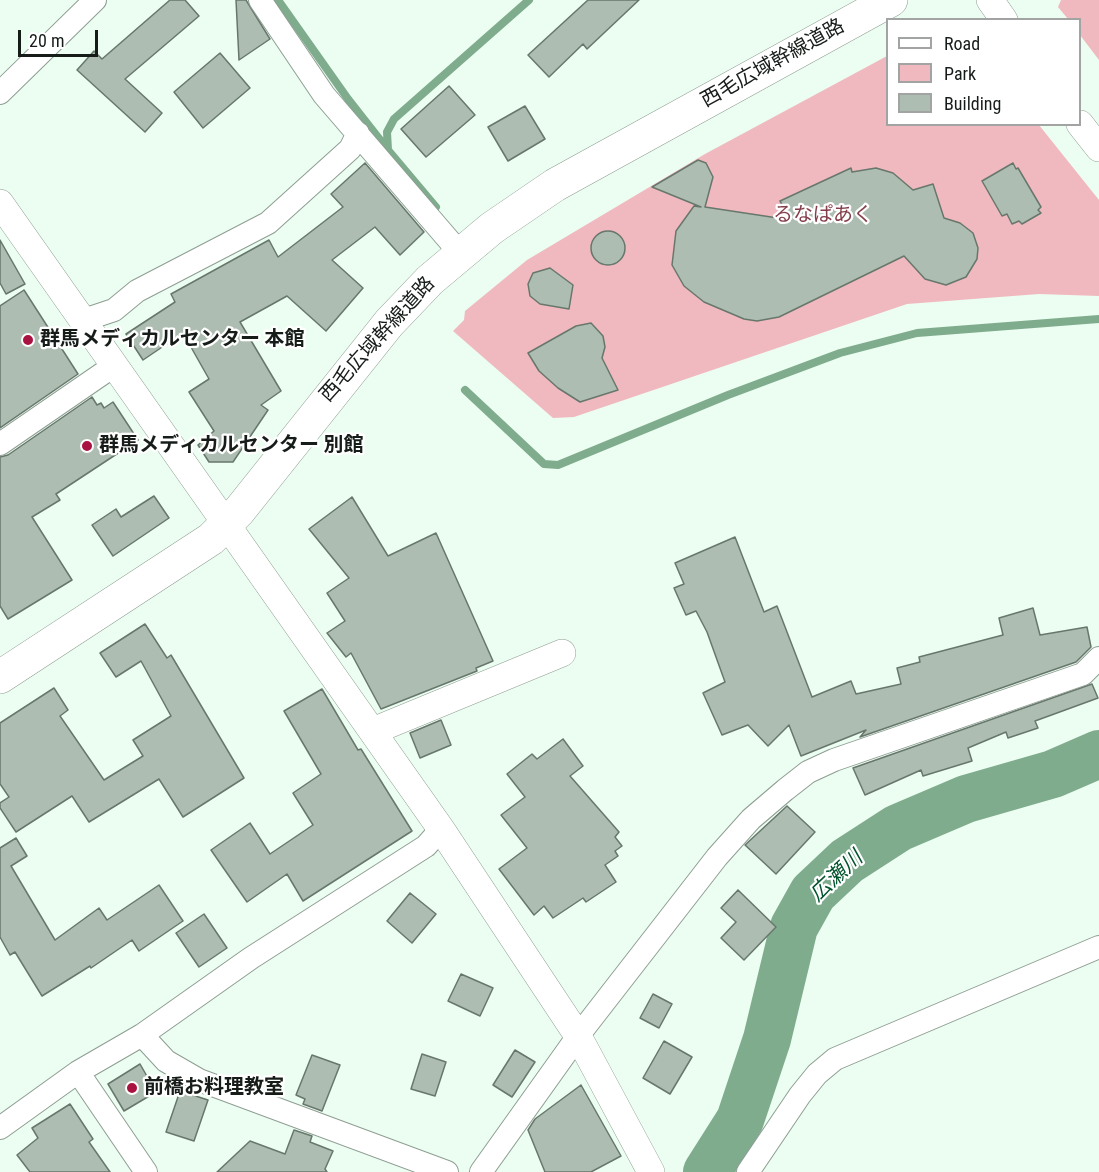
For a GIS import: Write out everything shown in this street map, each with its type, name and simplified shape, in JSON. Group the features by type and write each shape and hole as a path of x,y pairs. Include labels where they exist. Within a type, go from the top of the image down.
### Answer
{"main road":[{"name":"西毛広域幹線道路","path":"0,677 184,557 226,524 381,331 460,254 555,185 891,0"}],"street":[{"path":"0,93 95,0"},
{"path":"260,0 324,95 460,254"},
{"path":"990,0 1003,18"},
{"path":"1081,125 1099,148"},
{"path":"84,320 114,310 137,291 268,223 350,149 358,133"},
{"path":"0,203 441,829 578,1036 643,1169"},
{"path":"0,444 115,365"},
{"path":"373,731 562,653"},
{"path":"481,1172 578,1036 728,844 751,819 808,772 834,760 1083,674 1099,658"},
{"path":"0,1128 78,1072 142,1035 250,958 426,846 441,829"},
{"path":"748,1172 800,1095 817,1074 835,1059 1099,947"},
{"path":"142,1035 165,1061 199,1080 447,1172"},
{"path":"78,1072 146,1172"}],"green space":[{"path":"1061,0 1099,0 1099,60 1081,36 1081,18 1067,18 1058,7"},
{"name":"るなぱあく","path":"886,57 886,126 1040,126 1099,200 1099,296 1039,294 907,304 574,417 553,418 453,331 464,320 465,311 527,260 705,154"}],"building":[{"path":"170,0 185,0 199,16 125,79 162,113 145,132 77,70 94,51 102,59"},
{"path":"236,0 246,0 270,39 239,60"},
{"path":"588,0 639,0 587,49 583,44 549,77 528,55"},
{"path":"220,53 250,88 203,128 174,92"},
{"path":"449,86 475,115 426,157 401,129"},
{"path":"525,106 545,139 508,161 488,127"},
{"path":"698,160 706,163 713,177 705,207 791,220 780,201 851,168 852,172 876,168 893,173 913,190 933,184 944,218 960,223 973,233 978,248 977,259 966,277 946,285 925,279 904,256 779,317 757,321 744,319 704,302 684,286 672,265 676,231 694,206 701,207 652,187"},
{"path":"365,163 424,232 400,255 375,227 332,260 363,288 326,331 287,296 240,322 281,391 261,405 268,410 233,462 209,462 198,445 214,431 189,392 209,379 183,333 143,360 126,334 175,302 171,294 269,240 278,257 343,207 331,194"},
{"path":"1013,163 1041,207 1038,210 1041,213 1022,224 1019,221 1012,224 1007,214 1002,216 982,181"},
{"path":"608,231 620,236 625,248 620,260 608,265 596,260 591,248 596,236"},
{"path":"0,240 25,284 6,294 0,283"},
{"path":"550,268 573,285 569,309 540,304 530,296 528,284 533,273"},
{"name":"群馬メディカルセンター 本館","path":"24,290 78,374 0,428 0,306"},
{"path":"591,323 603,336 605,347 602,358 618,390 580,402 558,388 539,371 528,353 576,326"},
{"path":"92,397 97,405 101,403 104,408 113,402 138,440 56,494 60,500 32,517 72,580 8,619 0,606 0,457 8,455"},
{"path":"154,496 169,518 113,556 92,525 116,509 121,517"},
{"path":"352,497 388,556 436,533 493,661 476,668 477,671 381,709 351,653 346,657 327,633 345,621 327,593 349,578 309,529"},
{"path":"735,537 764,612 777,606 812,697 851,681 856,694 901,684 897,668 920,662 919,657 1003,635 999,618 1033,608 1040,635 1087,627 1091,647 1076,662 860,737 866,730 801,756 789,725 768,746 748,725 722,735 703,693 725,682 707,632 696,611 686,615 674,588 684,584 675,563"},
{"path":"145,624 167,658 171,655 244,778 183,817 159,779 89,822 72,796 16,832 0,808 0,803 9,797 0,784 0,723 54,688 68,710 60,716 104,780 143,756 133,740 171,716 141,661 116,677 100,653"},
{"path":"1092,684 1098,698 1035,721 1038,728 1008,738 1006,732 968,748 972,761 923,776 921,770 865,795 853,768"},
{"path":"322,689 358,750 361,749 412,831 303,901 287,874 247,902 211,850 250,823 270,854 313,825 293,793 321,774 284,711"},
{"path":"441,720 451,745 420,758 410,733"},
{"path":"563,739 583,766 570,776 619,832 615,837 622,846 615,851 618,856 605,865 616,882 586,902 583,898 553,918 544,906 534,915 499,869 527,848 501,815 525,797 507,774 532,754 537,759"},
{"path":"787,806 815,832 776,874 745,845"},
{"path":"16,838 27,856 11,866 55,940 99,908 107,920 159,885 183,921 139,951 132,940 91,968 90,966 42,996 15,952 10,955 0,937 0,848"},
{"path":"738,890 776,927 744,960 721,938 736,922 721,908"},
{"path":"410,893 436,914 412,943 387,921"},
{"path":"204,914 227,948 199,967 176,933"},
{"path":"461,974 493,988 480,1016 448,1001"},
{"path":"653,994 672,1004 659,1028 640,1018"},
{"path":"664,1041 692,1057 670,1094 643,1078"},
{"path":"515,1050 535,1062 512,1097 493,1085"},
{"path":"422,1054 446,1062 435,1096 411,1089"},
{"path":"312,1055 340,1065 322,1111 303,1104 305,1099 296,1095"},
{"name":"前橋お料理教室","path":"140,1064 156,1092 124,1111 108,1084"},
{"path":"581,1085 621,1156 591,1172 545,1172 528,1130 535,1119"},
{"path":"180,1091 208,1100 194,1141 166,1132"},
{"path":"70,1104 93,1139 89,1142 110,1172 30,1172 17,1155 38,1138 32,1128"},
{"path":"294,1130 312,1136 310,1142 333,1151 325,1169 327,1172 217,1172 250,1141 285,1154"}],"waterway":[{"path":"278,0 348,99 388,150"},
{"path":"436,207 388,150 387,132 394,119 529,0"},
{"path":"465,390 544,464 558,465 728,395 840,353 917,333 1099,319"},
{"name":"広瀬川","path":"707,1172 740,1120 767,1039 794,927 813,893 847,861 898,828 966,799 1053,774 1099,754"}],"place":[{"name":"群馬メディカルセンター 本館","path":"28,340"},
{"name":"群馬メディカルセンター 別館","path":"87,446"},
{"name":"前橋お料理教室","path":"132,1088"}]}
